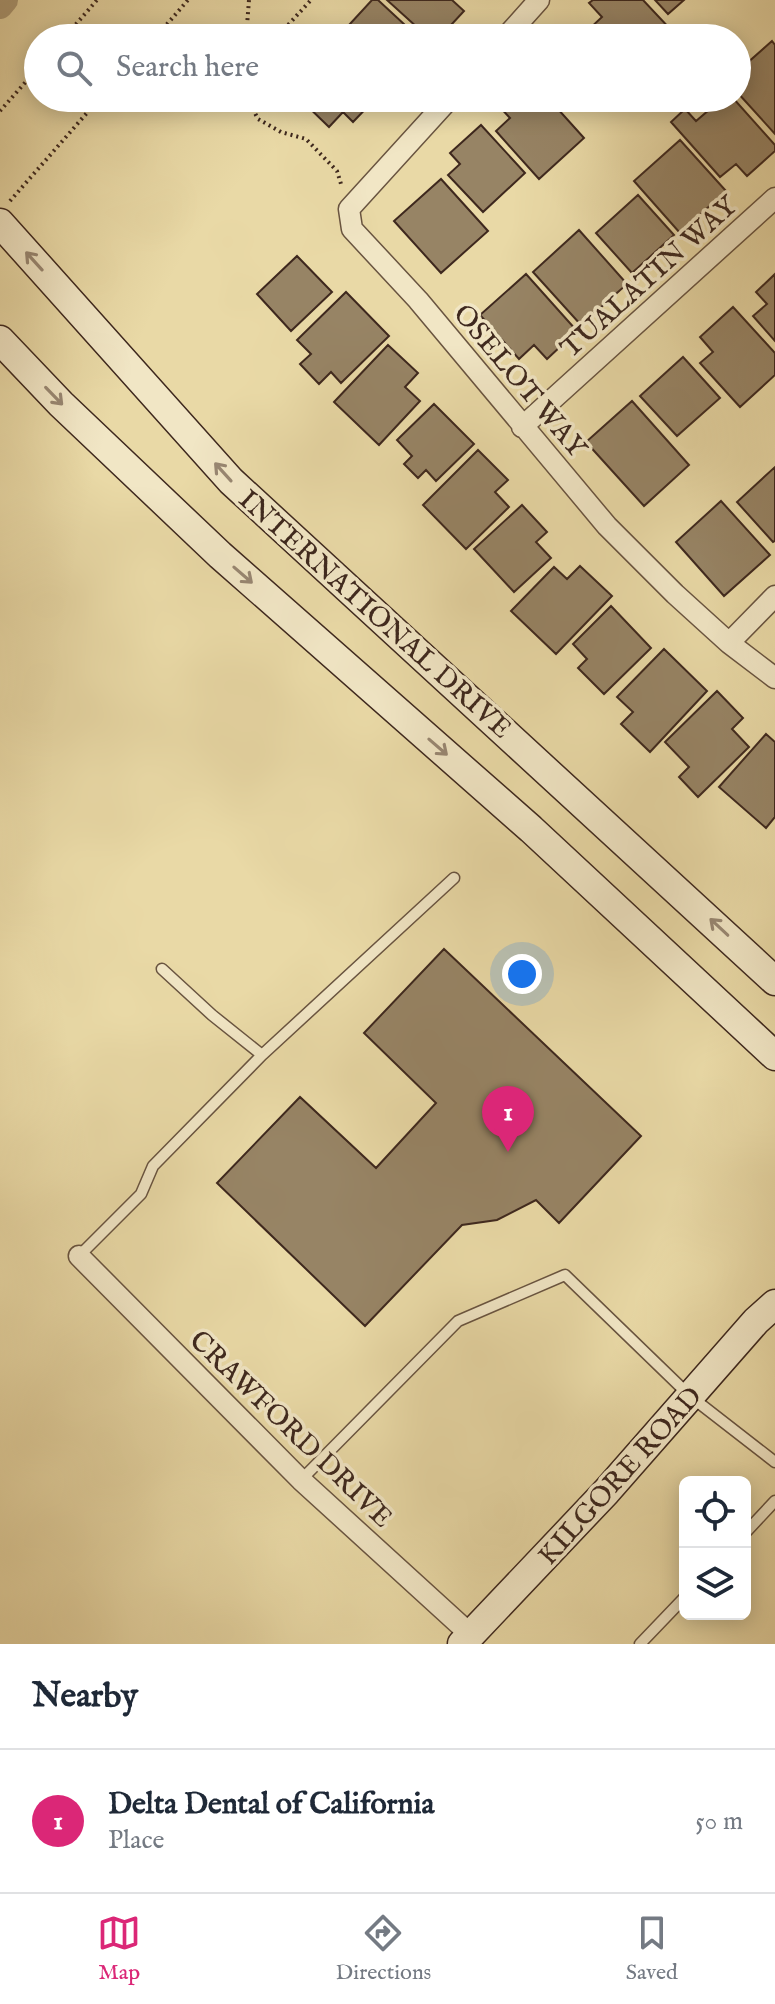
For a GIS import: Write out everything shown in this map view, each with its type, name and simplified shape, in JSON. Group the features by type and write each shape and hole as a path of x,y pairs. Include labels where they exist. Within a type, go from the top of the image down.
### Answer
{"main road":[{"name":"INTERNATIONAL DRIVE","path":"4,213 231,481 775,981"},
{"name":"INTERNATIONAL DRIVE","path":"0,340 61,404 220,555 531,829 775,1056"},
{"name":"KILGORE ROAD","path":"471,1641 756,1321 775,1304"}],"street":[{"path":"518,24 539,0"},
{"path":"349,209 437,112"},
{"name":"TUALATIN WAY","path":"522,427 775,198"},
{"name":"OSELOT WAY","path":"349,209 352,229 418,300 607,526 729,643 775,678"},
{"path":"729,643 775,596"},
{"name":"CRAWFORD DRIVE","path":"79,1256 301,1480 471,1641"}],"lane":[{"path":"79,1256 141,1194 153,1166 262,1055 454,878"},
{"path":"162,969 262,1055"},
{"path":"301,1480 458,1321 565,1275 690,1396 775,1462"},
{"path":"751,1527 775,1501"},
{"path":"640,1644 679,1603"}],"path":[{"path":"76,24 97,0"},
{"path":"167,24 188,0"},
{"path":"247,24 249,0"},
{"path":"289,24 311,0"},
{"path":"0,111 24,84"},
{"path":"4,213 88,112"},
{"path":"254,112 258,119 281,132 306,139 337,171 349,209"}],"building":[{"path":"372,0 378,0 404,24 350,24"},
{"path":"387,0 452,0 464,11 452,24 414,24"},
{"path":"593,0 643,0 666,24 594,24 602,17 589,3"},
{"path":"655,0 684,0 668,14"},
{"path":"772,41 775,45 775,134 751,107 751,60"},
{"path":"313,112 343,112 329,127"},
{"path":"343,112 363,112 353,122"},
{"path":"504,112 561,112 584,138 539,179 496,131 510,118"},
{"path":"682,112 688,112 696,121 707,112 746,112 775,145 775,151 747,176 736,164 720,177 671,122"},
{"path":"481,125 525,173 483,212 448,175 460,164 450,153"},
{"path":"680,140 726,191 680,233 634,181"},
{"path":"441,179 488,231 441,273 394,221"},
{"path":"638,195 674,235 632,273 596,233"},
{"path":"579,230 627,284 581,325 533,272"},
{"path":"297,256 332,292 291,331 257,294"},
{"path":"526,274 577,331 547,359 534,345 519,359 480,315"},
{"path":"775,274 775,341 753,316 767,304 756,292"},
{"path":"346,292 389,336 341,383 331,372 319,384 300,364 311,354 297,340"},
{"path":"733,307 775,353 775,375 740,407 700,363 713,352 700,337"},
{"path":"388,345 418,373 405,387 420,401 379,445 334,402"},
{"path":"683,357 720,398 677,436 640,396"},
{"path":"632,401 689,465 644,506 586,442"},
{"path":"434,404 474,444 436,481 426,470 418,478 404,464 412,456 397,440"},
{"path":"478,450 508,480 495,492 509,507 466,549 423,505"},
{"path":"775,467 775,541 773,542 737,502"},
{"path":"721,501 770,555 724,596 676,542"},
{"path":"522,505 547,532 536,542 551,558 514,592 474,549"},
{"path":"580,566 612,596 556,654 511,611 554,567 567,579"},
{"path":"611,606 651,648 604,694 578,668 587,659 573,644"},
{"path":"664,649 707,691 650,752 621,724 633,712 617,697"},
{"path":"717,691 743,718 732,729 749,747 698,797 679,777 689,767 665,742"},
{"path":"766,734 775,742 775,817 766,828 719,787"},
{"path":"444,949 641,1136 559,1223 536,1200 497,1220 462,1225 365,1326 217,1183 300,1097 376,1168 436,1103 364,1033"}],"waterway":[{"path":"0,6 5,0"}],"place":[{"name":"Delta Dental of California","path":"508,1152"}]}
